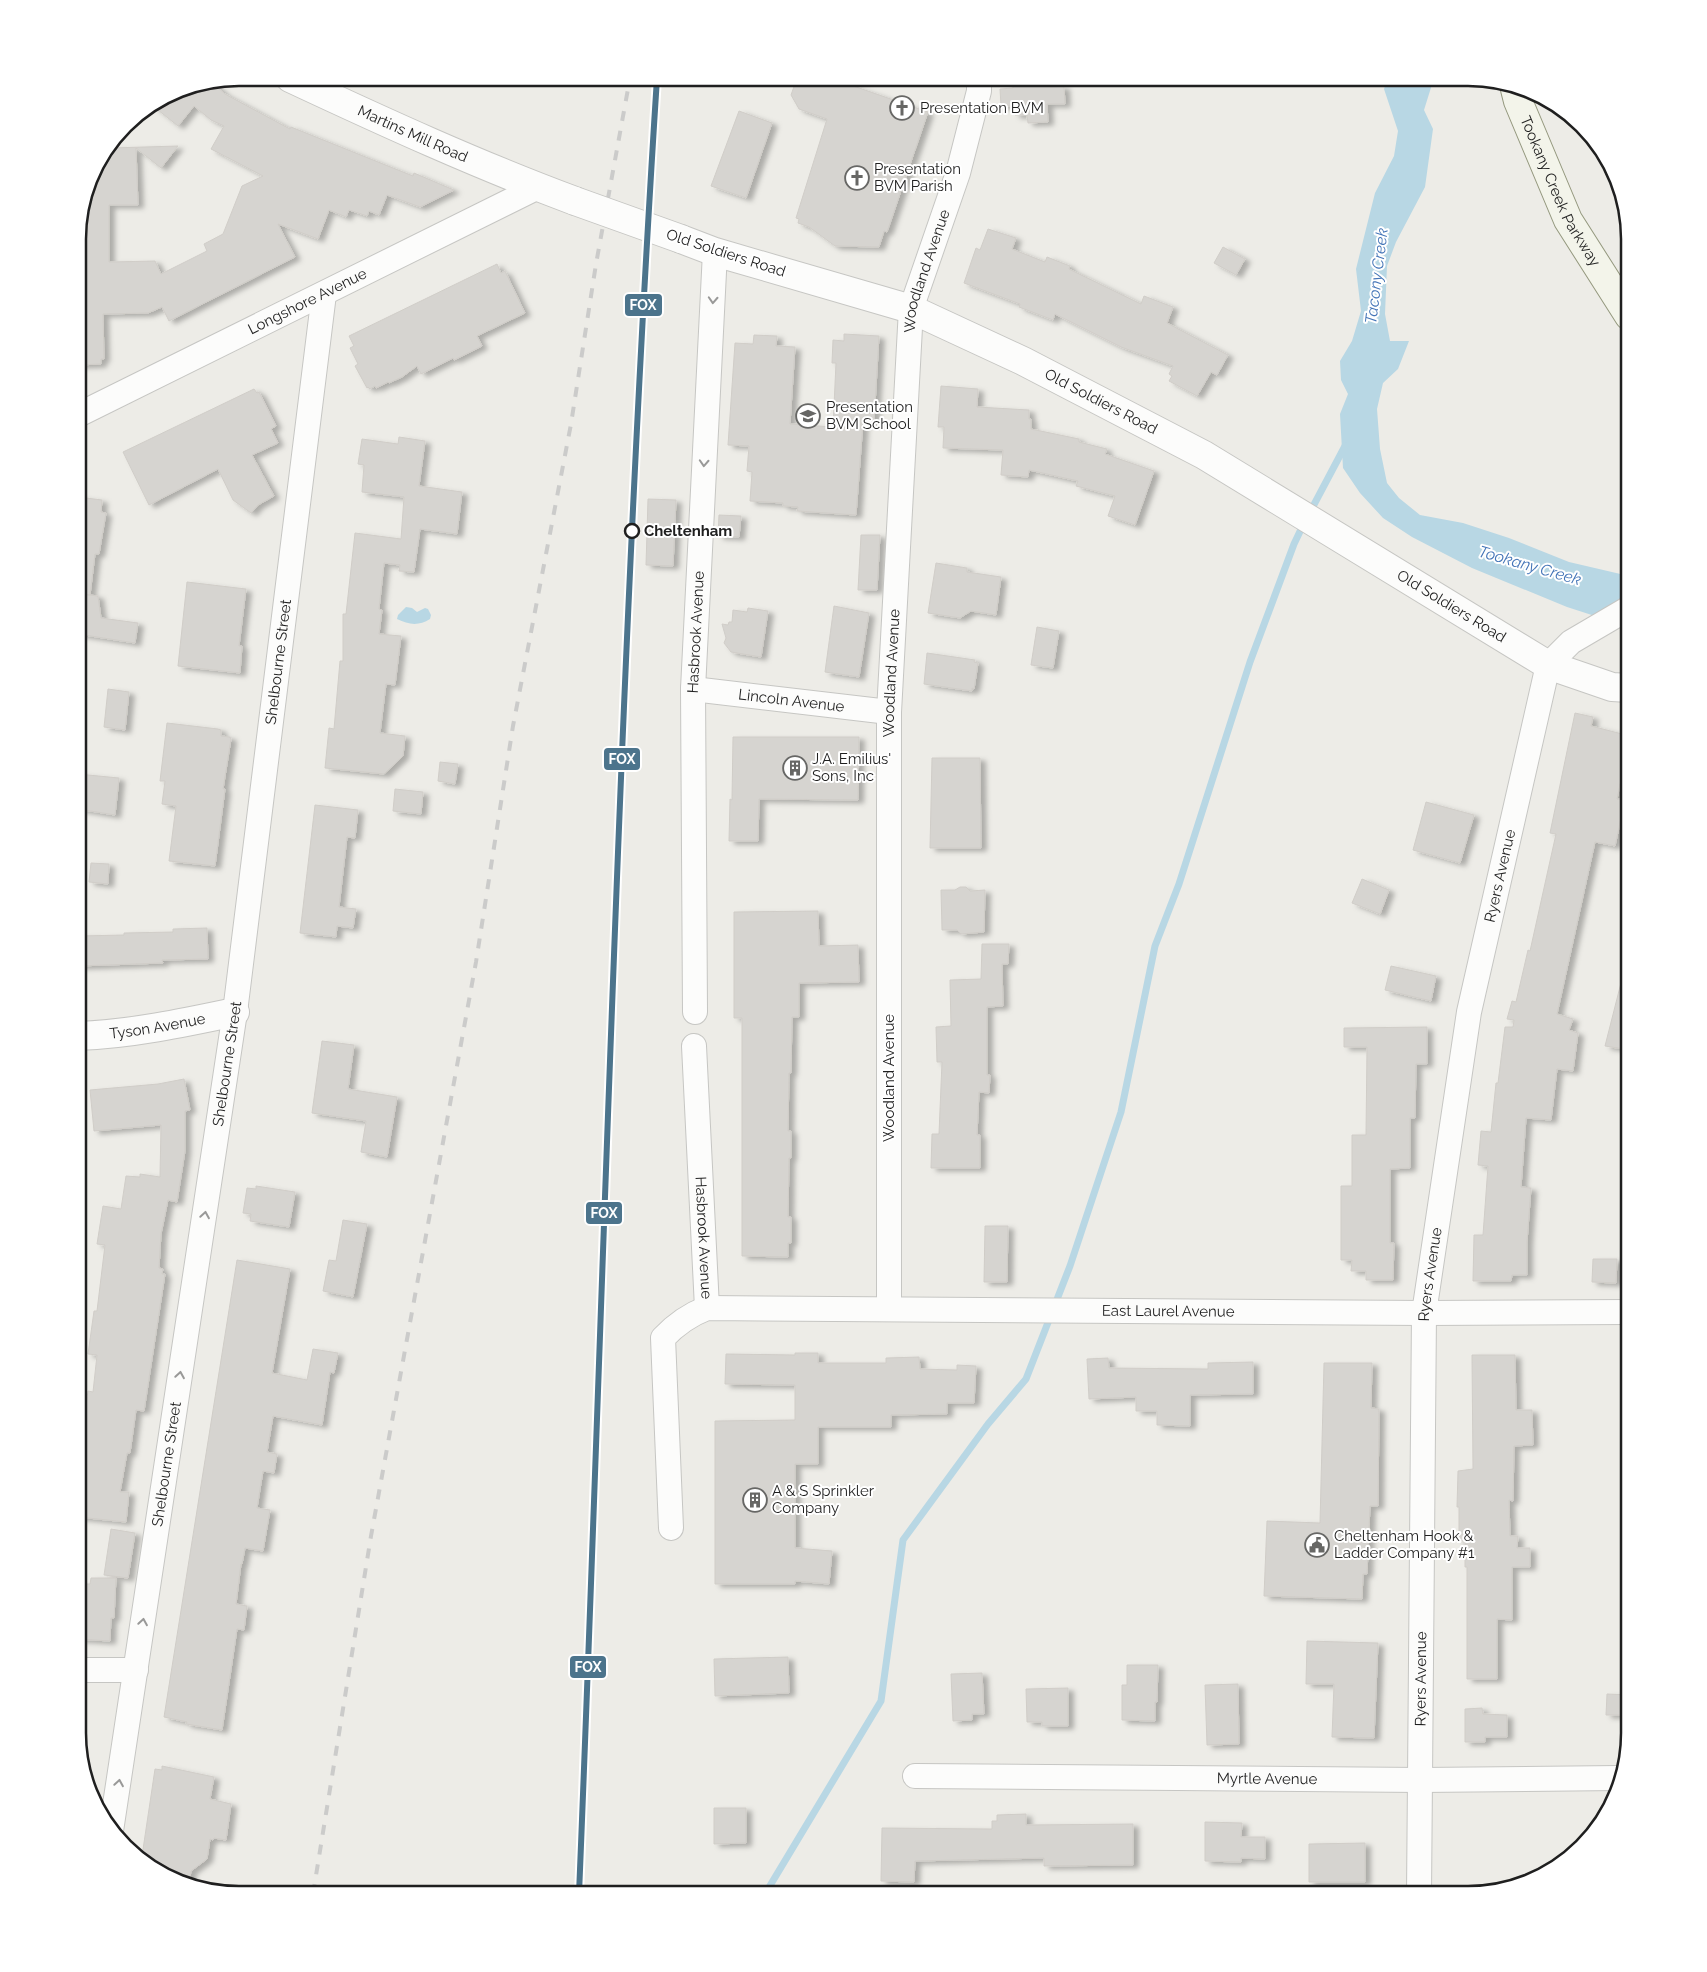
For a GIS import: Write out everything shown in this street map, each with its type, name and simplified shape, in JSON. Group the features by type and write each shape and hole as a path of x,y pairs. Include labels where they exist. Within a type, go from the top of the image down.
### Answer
{"main road":[{"name":"Tookany Creek Parkway","path":"1516,94 1568,220 1621,302"}],"street":[{"name":"Martins Mill Road","path":"307,86 362,112 538,187"},
{"name":"Woodland Avenue","path":"889,1310 889,712 912,308 958,173 979,87"},
{"name":"Old Soldiers Road","path":"538,187 715,252 912,308 1023,361 1204,455 1548,665 1612,687 1621,688"},
{"name":"Longshore Avenue","path":"87,411 538,187"},
{"name":"Hasbrook Avenue","path":"695,1012 693,689 715,252"},
{"name":"Shelbourne Street","path":"113,1819 235,1012 324,294"},
{"path":"1548,665 1571,642 1621,613"},
{"name":"Ryers Avenue","path":"1419,1886 1424,1313 1469,1012 1548,665"},
{"name":"Lincoln Avenue","path":"693,689 889,712"},
{"name":"Tyson Avenue","path":"86,1036 161,1027 235,1012"},
{"name":"Hasbrook Avenue","path":"671,1528 664,1338 672,1328 690,1315 706,1308 694,1046"},
{"name":"East Laurel Avenue","path":"706,1308 1424,1313 1621,1312"},
{"path":"86,1670 136,1670"},
{"name":"Myrtle Avenue","path":"916,1776 1421,1780 1614,1778"}],"water":[{"path":"1385,87 1431,87 1424,110 1433,129 1425,187 1396,242 1387,266 1385,314 1390,341 1409,341 1398,369 1383,383 1377,409 1380,449 1387,483 1399,498 1420,515 1463,523 1509,538 1569,562 1621,574 1621,624 1567,607 1472,568 1412,537 1383,518 1360,493 1343,468 1340,414 1348,394 1341,380 1340,361 1352,341 1361,311 1356,269 1375,193 1394,156 1398,131"},
{"path":"406,607 412,608 417,612 425,608 428,609 431,615 430,619 414,624 397,619 398,615"}],"building":[{"name":"Presentation BVM Parish","path":"794,86 855,86 928,112 887,232 884,231 879,247 835,246 809,227 798,223 799,219 796,218 827,119 799,109 791,95"},
{"path":"1064,87 1065,104 1047,104 1048,122 1028,123 1027,115 1015,115 1014,106 1001,106 1000,89"},
{"path":"219,88 225,94 290,129 291,127 413,176 414,173 454,190 420,207 387,195 379,215 369,211 367,216 349,210 346,217 329,210 318,239 278,224 295,257 169,321 162,307 148,313 103,314 104,359 101,359 101,364 87,365 88,220 94,190 117,148 178,146 161,168 136,148 138,205 109,205 109,262 155,261 161,274 207,251 204,244 223,234 242,186 263,176 211,149 224,126 211,120 194,106 178,126 158,110 190,94"},
{"path":"739,111 772,123 746,198 711,186"},
{"path":"988,229 1016,238 1012,249 1045,262 1047,257 1070,266 1069,269 1141,304 1144,296 1173,307 1167,323 1228,355 1217,375 1211,372 1197,396 1169,381 1172,376 1169,374 1173,366 1121,347 1055,314 1053,320 1019,307 1020,304 964,283 976,248 980,250"},
{"path":"1223,247 1245,259 1236,275 1214,263"},
{"path":"497,264 501,273 505,271 525,313 477,336 482,346 454,360 453,358 421,374 417,366 402,377 389,383 376,388 375,386 370,389 367,388 355,366 358,364 350,348 354,346 349,336"},
{"name":"Presentation BVM School","path":"844,334 879,336 874,422 863,422 856,515 797,511 798,507 783,506 783,503 750,501 752,472 747,471 749,446 728,445 735,343 753,344 754,335 777,336 776,346 795,347 790,424 833,427 836,363 832,363 833,340 844,341"},
{"path":"941,386 978,389 977,407 1029,410 1031,429 1079,439 1079,442 1107,449 1105,454 1154,471 1135,525 1108,516 1115,496 1076,486 1078,481 1029,470 1028,477 1001,475 1003,450 943,448 944,427 938,427"},
{"path":"254,389 257,393 259,392 276,426 271,429 278,443 252,455 274,496 258,505 251,513 233,500 218,469 149,505 123,452"},
{"path":"399,437 425,441 419,486 462,492 457,534 420,529 414,572 399,571 400,565 384,563 379,609 382,610 379,634 401,636 395,685 386,684 380,733 405,736 403,756 384,774 325,768 329,728 334,729 340,661 343,661 343,614 346,614 355,533 401,539 404,497 362,492 364,465 358,464 362,439 398,444"},
{"path":"87,498 102,500 101,512 106,513 99,554 95,554 90,595 87,595"},
{"path":"648,499 676,500 673,566 646,565"},
{"path":"719,515 741,516 739,537 718,536"},
{"path":"861,535 880,535 877,590 858,590"},
{"path":"936,563 967,568 967,572 1001,577 996,615 971,611 960,618 928,613"},
{"path":"187,582 246,589 239,646 242,646 240,673 178,666"},
{"path":"87,595 98,596 101,618 138,623 135,643 87,635"},
{"path":"834,606 869,613 859,677 825,672"},
{"path":"748,608 768,611 761,657 731,652 724,643 726,638 722,624 728,625 729,622 732,622 733,610 747,612"},
{"path":"1037,627 1059,631 1053,668 1031,665"},
{"path":"927,653 975,660 974,662 978,663 974,689 972,688 972,691 924,684"},
{"path":"108,689 129,692 125,730 104,727"},
{"path":"1575,713 1593,717 1591,726 1621,734 1621,780 1617,799 1621,800 1621,818 1615,846 1595,842 1557,1014 1573,1019 1569,1030 1578,1033 1573,1071 1557,1069 1551,1120 1526,1118 1521,1187 1531,1188 1527,1242 1527,1275 1512,1275 1511,1281 1473,1281 1474,1235 1483,1235 1488,1166 1478,1165 1481,1131 1491,1132 1496,1083 1498,1083 1505,1027 1513,1027 1514,1020 1507,1019 1512,1001 1516,1002 1528,950 1530,951 1556,834 1550,833"},
{"path":"167,723 218,729 221,730 221,736 230,737 231,739 223,789 225,789 215,866 169,861 176,806 162,804 165,781 160,781"},
{"name":"J.A. Emilius' Sons, Inc","path":"733,737 859,737 858,800 759,799 758,841 729,841"},
{"path":"932,758 980,758 981,848 930,848"},
{"path":"440,762 458,764 455,784 438,781"},
{"path":"87,775 119,778 115,815 87,810"},
{"path":"395,789 423,792 421,814 393,811"},
{"path":"1426,802 1474,815 1460,863 1413,850"},
{"path":"315,805 358,810 355,838 347,837 339,907 356,909 353,928 337,926 336,937 300,933"},
{"path":"91,863 109,864 108,884 89,882"},
{"path":"1362,879 1389,890 1380,914 1352,903"},
{"path":"960,887 966,887 970,891 985,890 984,932 961,934 957,930 942,930 941,890 955,890"},
{"path":"818,911 819,946 858,945 859,982 799,983 799,1017 792,1017 791,1073 789,1073 788,1131 791,1131 791,1158 789,1158 788,1217 791,1217 791,1243 788,1243 788,1257 742,1256 742,1018 734,1018 734,912"},
{"path":"207,928 208,959 162,960 163,963 87,966 87,936 173,932 173,929"},
{"path":"982,944 1009,944 1008,964 1002,964 1003,1006 987,1007 987,1075 990,1075 989,1093 979,1092 977,1135 980,1135 980,1168 931,1168 932,1134 939,1134 942,1062 937,1062 936,1027 951,1026 950,980 981,979"},
{"path":"1391,966 1436,976 1431,1001 1385,990"},
{"path":"1621,983 1621,1049 1605,1046"},
{"path":"1427,1027 1427,1064 1416,1064 1415,1118 1410,1118 1410,1168 1390,1169 1390,1243 1394,1243 1393,1280 1366,1280 1366,1271 1351,1271 1352,1260 1341,1260 1341,1186 1352,1186 1352,1135 1366,1135 1367,1047 1344,1047 1344,1028"},
{"path":"322,1041 354,1045 348,1089 397,1097 387,1157 361,1152 366,1121 312,1113"},
{"path":"184,1079 190,1110 185,1111 185,1151 177,1202 168,1200 161,1234 159,1268 163,1269 162,1274 165,1274 144,1411 136,1410 130,1453 127,1453 120,1492 129,1492 126,1522 86,1518 86,1403 88,1391 93,1392 97,1355 88,1354 94,1311 97,1311 105,1245 97,1244 103,1206 121,1209 126,1176 140,1177 140,1174 160,1177 161,1125 94,1131 90,1090 158,1084"},
{"path":"256,1186 295,1192 289,1227 250,1221 251,1214 243,1213 247,1188 256,1189"},
{"path":"343,1220 367,1224 353,1297 323,1291 329,1260 336,1261"},
{"path":"985,1226 1008,1226 1007,1282 984,1282"},
{"path":"1593,1259 1617,1259 1616,1283 1592,1282"},
{"path":"237,1260 290,1269 272,1373 307,1380 313,1349 338,1353 334,1373 330,1372 322,1425 273,1416 267,1452 277,1454 274,1473 263,1471 257,1508 270,1510 263,1551 245,1548 241,1564 236,1604 247,1606 244,1630 237,1629 222,1730 186,1724 187,1722 164,1717"},
{"path":"795,1353 818,1353 818,1363 886,1363 886,1358 919,1357 920,1369 957,1370 957,1365 976,1366 974,1403 947,1403 947,1414 891,1415 891,1427 818,1427 818,1464 795,1464 795,1548 832,1551 829,1584 795,1581 795,1584 715,1584 715,1421 795,1420 795,1385 725,1384 726,1354 795,1355"},
{"path":"1472,1355 1515,1355 1516,1410 1532,1410 1533,1445 1514,1446 1513,1501 1509,1500 1510,1536 1518,1536 1517,1548 1530,1548 1530,1567 1512,1567 1512,1620 1497,1619 1497,1679 1467,1679 1467,1567 1465,1567 1465,1541 1459,1541 1459,1507 1457,1507 1458,1471 1473,1469"},
{"path":"1108,1358 1109,1368 1208,1369 1208,1363 1253,1362 1253,1394 1190,1395 1190,1426 1157,1425 1157,1411 1136,1411 1136,1397 1089,1399 1087,1359"},
{"path":"1324,1363 1372,1363 1371,1408 1379,1409 1378,1506 1370,1506 1367,1574 1363,1574 1362,1599 1264,1596 1267,1521 1320,1523"},
{"path":"111,1529 135,1533 128,1578 104,1575"},
{"path":"91,1578 116,1578 114,1618 111,1618 110,1641 86,1640 86,1584 90,1584"},
{"path":"1307,1641 1378,1643 1374,1738 1332,1737 1334,1684 1306,1684"},
{"path":"788,1657 789,1693 715,1696 714,1659"},
{"path":"1127,1665 1158,1665 1155,1721 1122,1720 1122,1685 1127,1685"},
{"path":"982,1673 984,1714 972,1714 972,1720 953,1721 951,1674"},
{"path":"1238,1684 1239,1744 1207,1745 1205,1685"},
{"path":"1068,1688 1068,1726 1042,1726 1042,1722 1027,1722 1026,1689"},
{"path":"1607,1694 1621,1695 1621,1715 1606,1715"},
{"path":"1482,1708 1483,1714 1507,1715 1507,1737 1485,1737 1485,1742 1465,1742 1465,1709"},
{"path":"162,1766 214,1777 210,1799 231,1804 226,1840 210,1839 207,1859 191,1871 190,1877 172,1870 143,1851 155,1769 162,1770"},
{"path":"714,1808 746,1808 746,1843 714,1844"},
{"path":"1026,1814 1026,1825 1133,1824 1133,1865 1044,1866 1044,1858 915,1861 914,1882 881,1881 882,1828 992,1829 992,1821 997,1821 997,1815"},
{"path":"1205,1822 1242,1823 1241,1837 1265,1837 1265,1859 1241,1858 1241,1862 1205,1861"},
{"path":"1365,1843 1365,1882 1309,1882 1309,1844"}],"waterway":[{"path":"1309,514 1345,446"},
{"path":"770,1886 881,1701 903,1540 988,1424 1026,1379 1070,1266 1121,1112 1155,946 1179,884 1250,662 1294,544 1304,523"}],"railway":[{"path":"314,1886 371,1536 476,962 513,726 571,424 596,264 628,86"}],"transit line":[{"name":"FOX","path":"579,1886 622,759 643,305 656,86"}],"place":[{"name":"Presentation BVM","path":"902,108"},
{"name":"Presentation BVM Parish","path":"857,178"},
{"name":"Presentation BVM School","path":"808,416"},
{"name":"Cheltenham","path":"632,531"},
{"name":"J.A. Emilius' Sons, Inc","path":"795,768"},
{"name":"A & S Sprinkler Company","path":"755,1500"},
{"name":"Cheltenham Hook & Ladder Company #1","path":"1317,1545"}],"water label":[{"name":"Tacony Creek","path":"1376,276"},
{"name":"Tookany Creek","path":"1530,565"}]}
